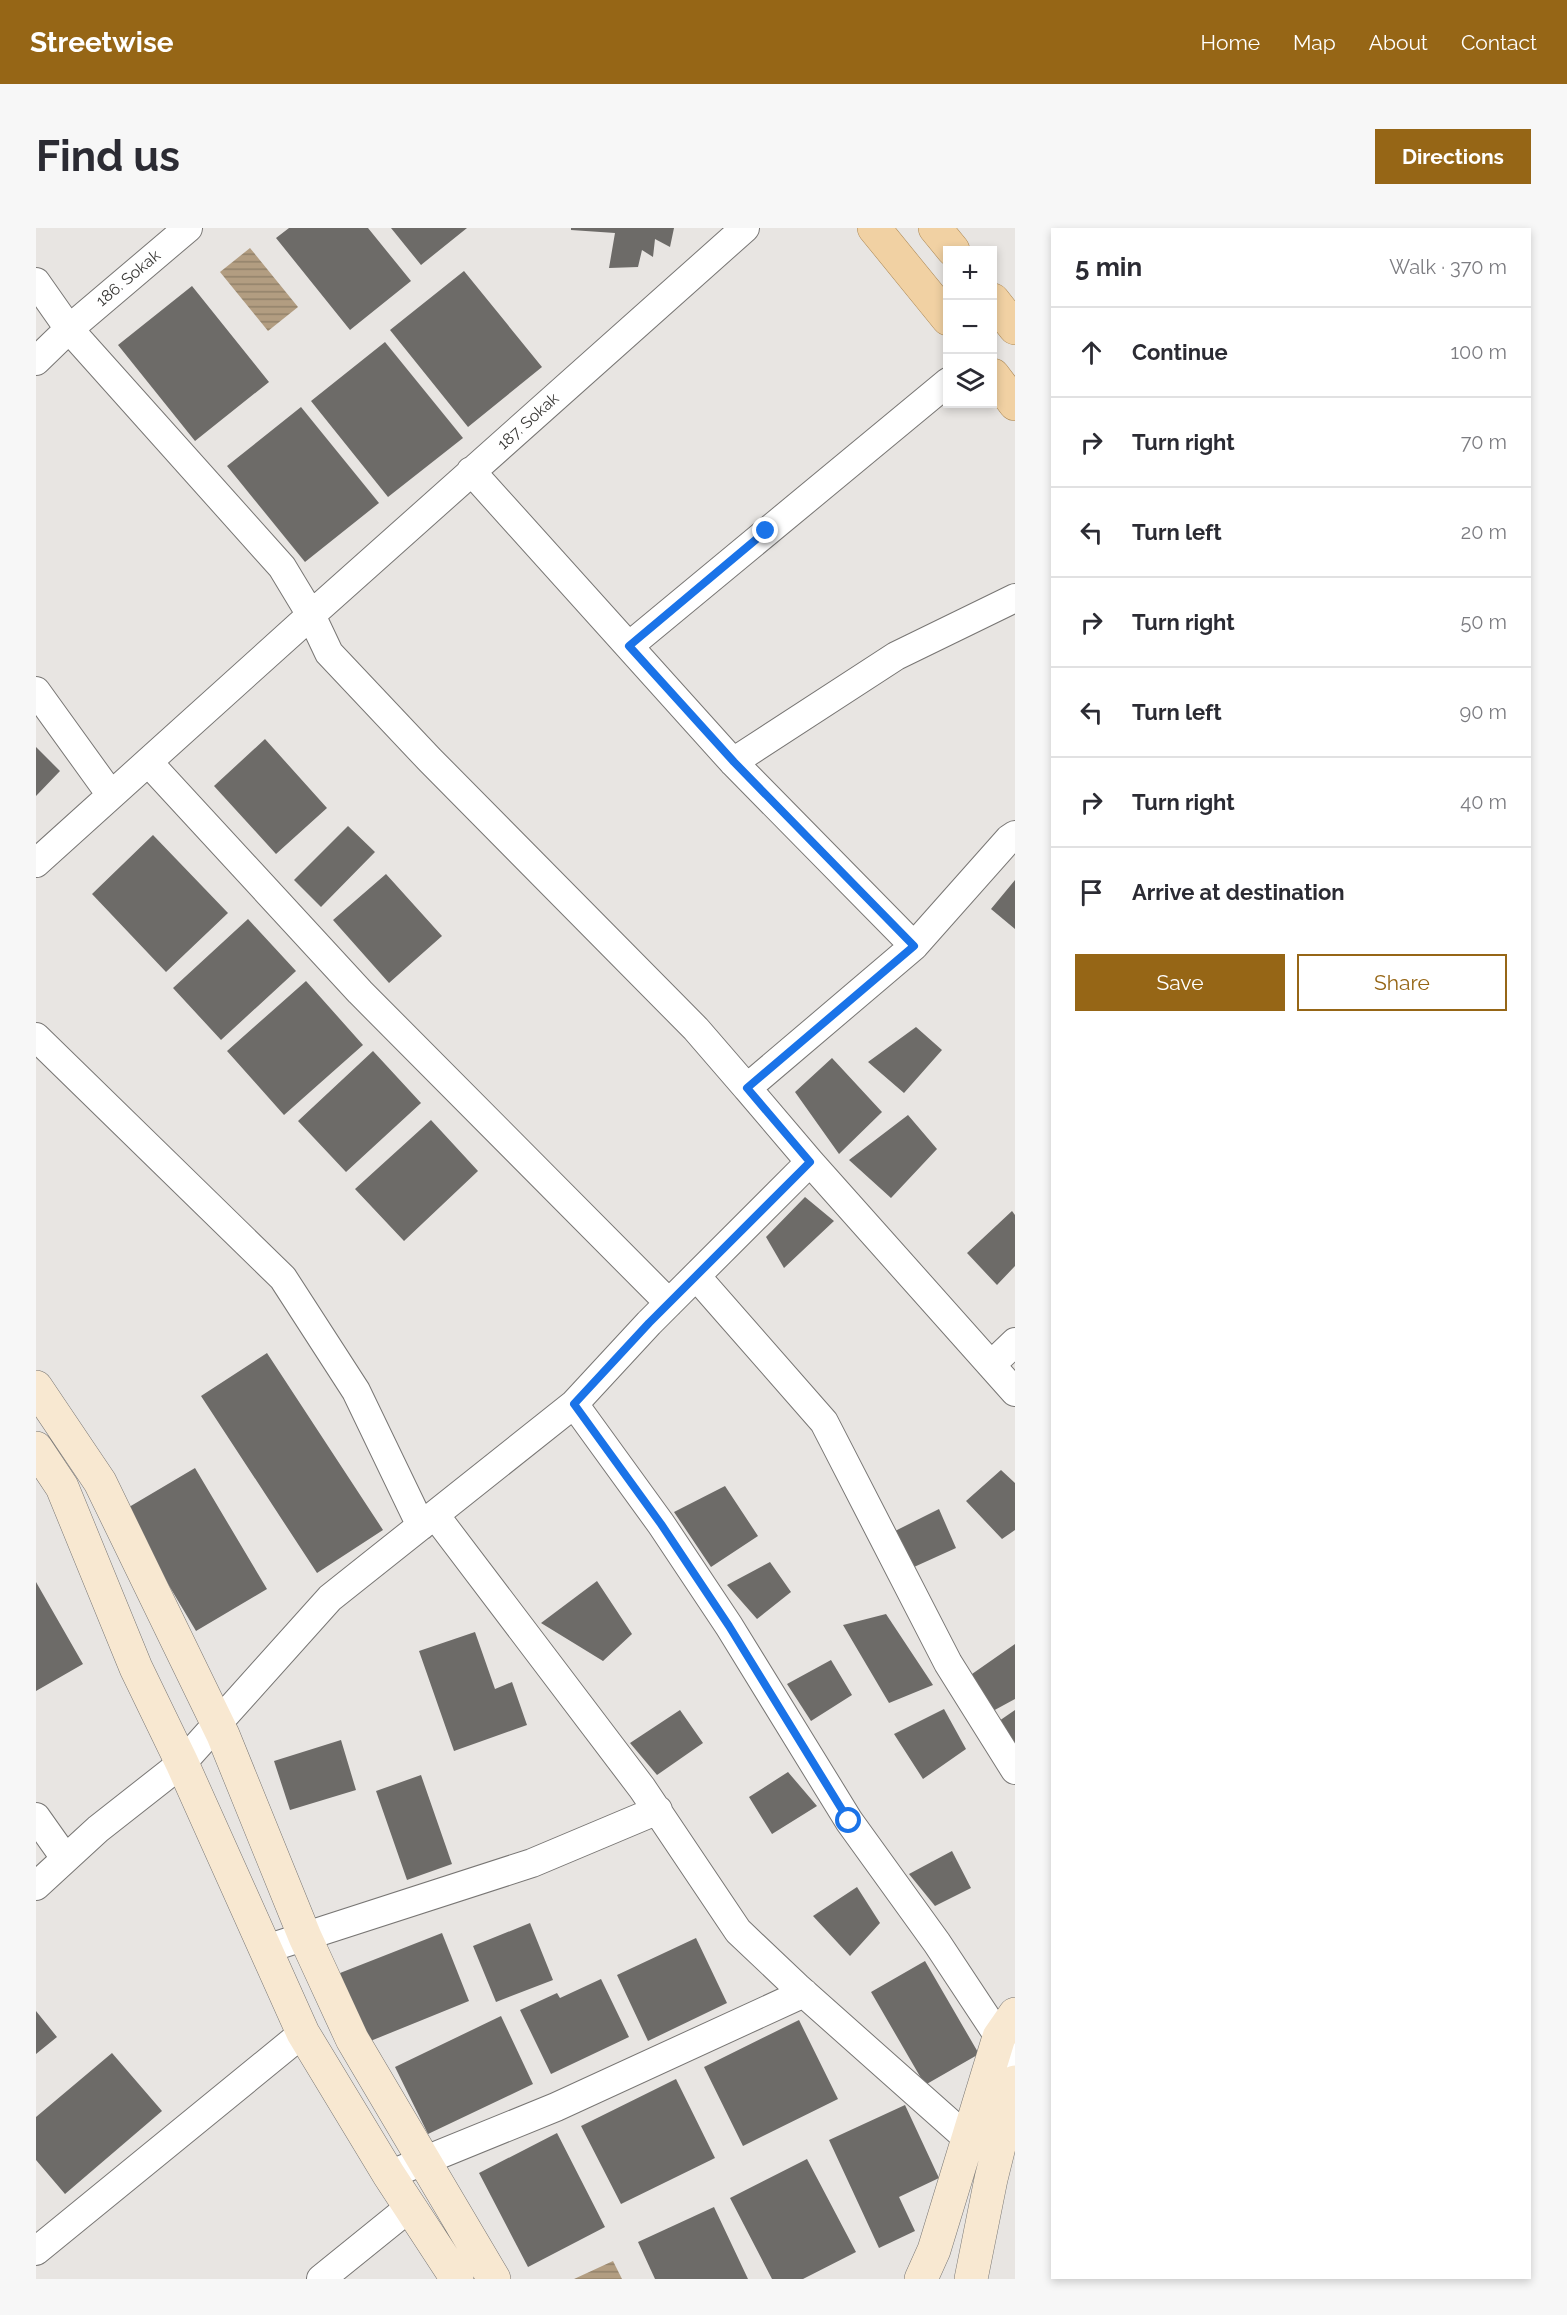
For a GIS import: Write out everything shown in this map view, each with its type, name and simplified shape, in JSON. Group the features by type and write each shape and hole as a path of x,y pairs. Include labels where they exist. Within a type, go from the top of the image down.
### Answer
{"main road":[{"path":"874,228 943,313"},
{"path":"935,228 950,246"},
{"path":"997,305 1015,328"},
{"path":"997,380 1015,404"},
{"path":"36,1387 100,1482 217,1724 305,1937 352,2039 494,2279"},
{"path":"36,1448 62,1487 136,1668 182,1763 303,2032 389,2175 457,2279"},
{"path":"921,2279 934,2250 968,2139 1010,2037"},
{"path":"971,2279 991,2179 1015,2082"}],"street":[{"name":"186. Sokak","path":"36,361 69,329 188,228"},
{"name":"187. Sokak","path":"36,863 310,615 745,228"},
{"path":"36,282 69,329 282,567 329,653 430,760 696,1029 810,1162 1015,1392"},
{"path":"629,646 943,386"},
{"path":"471,471 734,762 914,946"},
{"path":"734,762 896,656 1015,598"},
{"path":"36,691 111,795"},
{"path":"148,762 360,992 669,1303"},
{"path":"747,1088 914,946 1009,838 1015,835"},
{"path":"36,1037 283,1278 356,1391 428,1520 658,1810 738,1931 968,2139"},
{"path":"36,1886 98,1829 182,1763 330,1598 574,1404 669,1303 810,1162"},
{"path":"696,1276 824,1422 948,1663 1015,1770"},
{"path":"991,1365 1015,1342"},
{"path":"574,1404 661,1524 729,1626 849,1821 937,1943 1010,2037"},
{"path":"266,1949 532,1863 658,1810"},
{"path":"36,1816 64,1858"},
{"path":"389,2175 556,2107 804,1993"},
{"path":"36,2251 303,2032"},
{"path":"321,2279 410,2207"}],"shaded area":[{"path":"250,248 298,307 268,331 220,272"},
{"path":"613,2261 622,2279 574,2279"}],"building":[{"path":"289,228 368,228 411,281 350,330 276,238"},
{"path":"391,228 467,228 421,265"},
{"path":"571,228 674,228 670,247 655,239 653,257 642,250 638,267 609,268 615,233 571,230"},
{"path":"464,271 542,367 468,427 390,330"},
{"path":"192,286 269,382 195,441 118,345"},
{"path":"385,342 463,438 388,497 311,401"},
{"path":"301,407 379,503 305,562 227,466"},
{"path":"265,739 327,808 276,854 214,786"},
{"path":"36,747 60,771 36,796"},
{"path":"348,826 375,852 321,907 294,880"},
{"path":"153,835 228,913 166,972 92,894"},
{"path":"386,874 442,936 389,983 333,920"},
{"path":"1015,880 1015,929 991,909"},
{"path":"248,919 296,971 221,1040 173,988"},
{"path":"306,981 363,1045 284,1115 227,1051"},
{"path":"916,1027 942,1050 904,1093 868,1062"},
{"path":"373,1051 421,1103 346,1172 298,1121"},
{"path":"832,1058 882,1112 839,1154 795,1092"},
{"path":"908,1115 937,1149 891,1198 849,1160"},
{"path":"431,1120 478,1171 404,1241 355,1189"},
{"path":"805,1197 834,1221 784,1268 766,1237"},
{"path":"1012,1211 1015,1215 1015,1266 997,1285 967,1253"},
{"path":"267,1353 383,1530 317,1573 201,1396"},
{"path":"195,1468 267,1589 196,1631 124,1510"},
{"path":"1001,1470 1015,1483 1015,1530 1002,1539 966,1501"},
{"path":"725,1486 758,1536 711,1567 674,1512"},
{"path":"939,1509 956,1548 914,1567 891,1533"},
{"path":"770,1562 791,1592 757,1619 727,1585"},
{"path":"597,1581 632,1634 603,1661 541,1623"},
{"path":"36,1582 83,1664 36,1691"},
{"path":"886,1614 933,1685 889,1703 843,1625"},
{"path":"475,1632 495,1689 512,1682 527,1725 454,1751 419,1651"},
{"path":"1015,1644 1015,1699 991,1712 972,1674"},
{"path":"831,1660 852,1695 811,1721 787,1684"},
{"path":"944,1709 966,1749 923,1779 894,1734"},
{"path":"680,1710 703,1743 657,1775 630,1743"},
{"path":"1015,1710 1015,1746 999,1721"},
{"path":"341,1740 356,1790 290,1810 274,1761"},
{"path":"788,1772 817,1806 772,1834 749,1797"},
{"path":"421,1775 452,1864 407,1880 376,1791"},
{"path":"952,1851 971,1888 935,1906 909,1874"},
{"path":"857,1887 880,1923 850,1956 813,1916"},
{"path":"530,1923 553,1980 496,2002 473,1946"},
{"path":"442,1933 469,2001 368,2042 340,1973"},
{"path":"696,1938 727,2003 648,2041 617,1975"},
{"path":"925,1961 979,2054 925,2085 871,1992"},
{"path":"601,1979 629,2037 551,2074 520,2010 557,1993 560,1998"},
{"path":"36,2011 57,2037 36,2054"},
{"path":"501,2016 533,2084 428,2134 395,2067"},
{"path":"799,2020 838,2099 743,2146 704,2067"},
{"path":"112,2053 162,2111 65,2194 36,2160 36,2117"},
{"path":"676,2079 715,2158 621,2204 581,2126"},
{"path":"905,2105 939,2178 899,2197 915,2231 879,2248 829,2140"},
{"path":"557,2133 605,2227 528,2267 479,2173"},
{"path":"807,2159 856,2252 803,2279 772,2279 730,2198"},
{"path":"714,2207 748,2279 655,2279 638,2242"}],"route":[{"path":"766,531 629,646 734,762 914,946 747,1088 810,1162 649,1323 574,1404 661,1524 729,1626 849,1821"}]}
